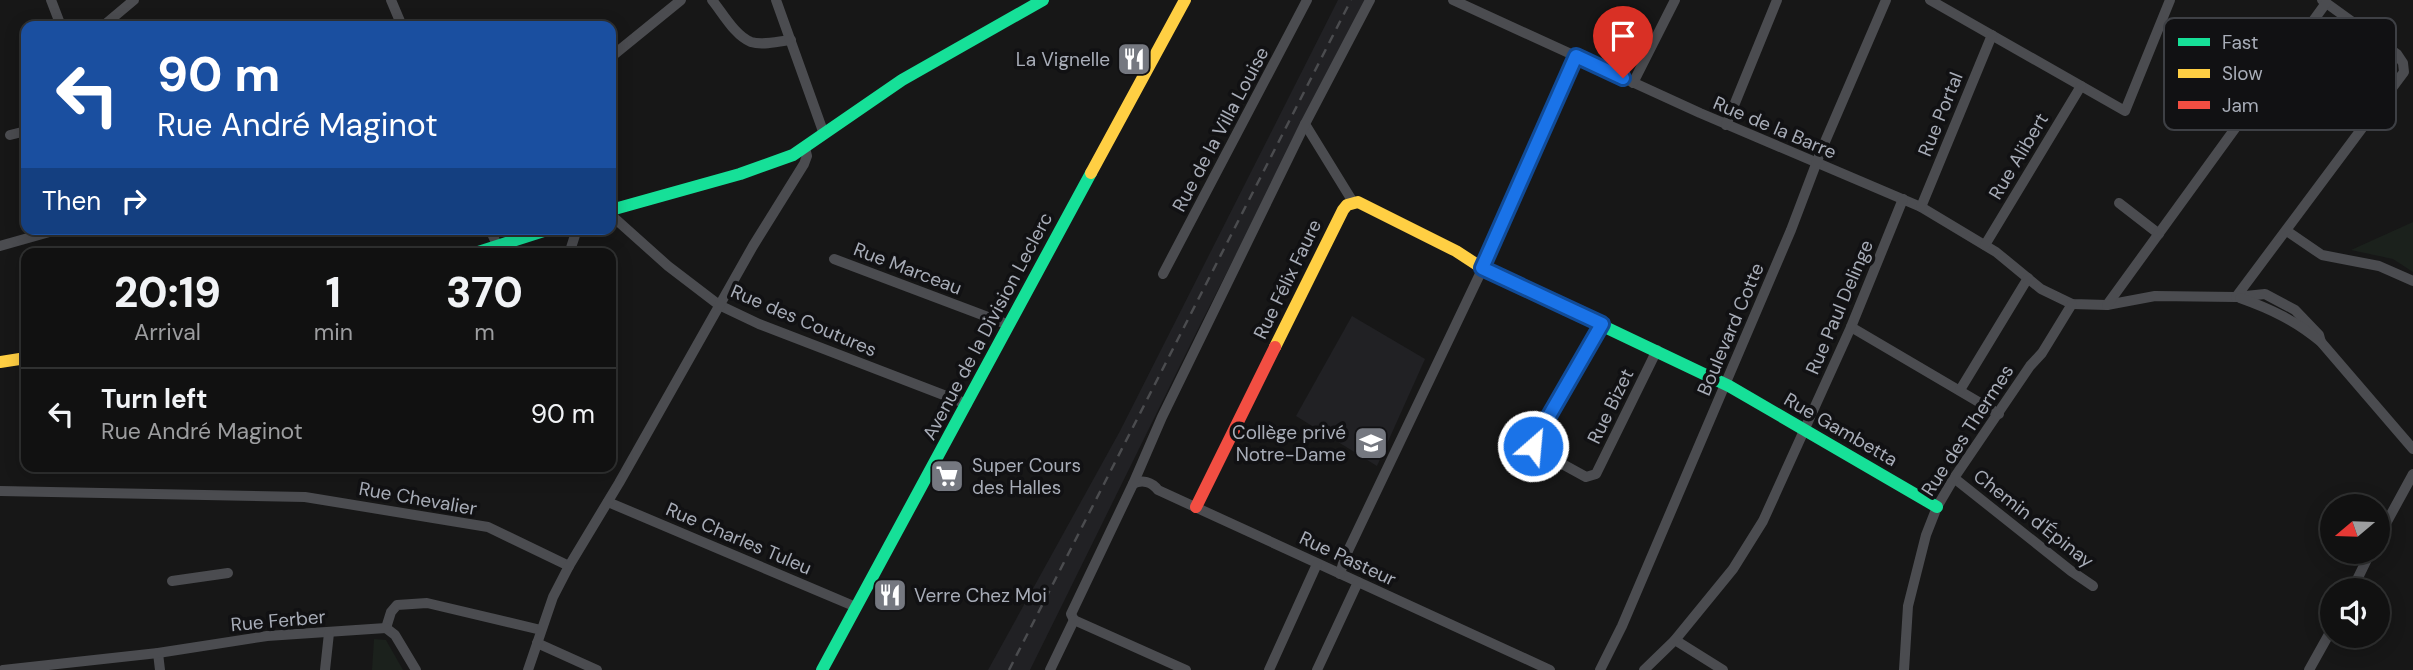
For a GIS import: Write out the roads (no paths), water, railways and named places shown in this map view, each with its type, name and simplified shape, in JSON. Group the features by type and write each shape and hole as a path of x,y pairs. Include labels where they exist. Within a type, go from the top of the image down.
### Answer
{"street":[{"path":"51,0 59,21"},
{"path":"109,21 134,0"},
{"path":"391,0 400,21"},
{"path":"616,53 681,0"},
{"path":"712,0 741,36 751,42 791,40"},
{"path":"776,0 824,134"},
{"path":"616,211 784,159 805,148 871,100 929,63 1043,0"},
{"name":"Avenue de la Division Leclerc","path":"822,670 1185,0"},
{"name":"Rue de la Villa Louise","path":"1163,274 1307,0"},
{"path":"1186,670 1074,620 1071,614 1162,416 1305,124 1370,0"},
{"name":"Rue de la Barre","path":"1453,0 1726,125 1921,207 1985,245 2056,297 2073,304"},
{"path":"1633,82 1675,0"},
{"path":"1726,125 1777,0"},
{"name":"Boulevard Cotte","path":"1600,670 1622,626 1886,0"},
{"path":"1930,0 2125,111 2170,0"},
{"path":"2312,18 2324,1 2347,18"},
{"name":"Rue Portal","path":"1921,207 1992,35"},
{"path":"2396,53 2403,63 2404,72 2396,83"},
{"path":"1340,574 1345,557 1482,268 1576,56"},
{"name":"Rue Alibert","path":"1985,245 2081,86"},
{"path":"1305,124 1353,202 1364,204 1456,251 1482,268"},
{"path":"2107,305 2233,130"},
{"path":"2236,297 2361,130"},
{"path":"10,135 21,132"},
{"path":"528,670 552,597 719,305 804,164 807,156 805,148"},
{"name":"Rue Paul Delinge","path":"1644,670 1675,640 1733,569 1763,521 1851,327 1903,199"},
{"name":"Rue Félix Faure","path":"1196,507 1343,210 1353,202"},
{"path":"2119,203 2159,234"},
{"name":"Rue des Coutures","path":"616,218 678,274 719,305 759,324 967,404"},
{"path":"2287,231 2322,255 2379,266 2413,281"},
{"path":"0,246 39,235"},
{"path":"493,235 497,245"},
{"path":"489,248 530,235"},
{"name":"Rue Marceau","path":"834,259 1009,325"},
{"name":"Rue Gambetta","path":"1482,268 1725,384 1937,507"},
{"path":"1960,390 2028,278"},
{"path":"2073,304 2107,305 2155,296 2236,297 2265,294 2282,301 2295,310 2319,335 2321,342 2413,449"},
{"name":"Rue des Thermes","path":"1904,670 1908,606 1926,535 1937,507 2073,304"},
{"name":"Rue Bizet","path":"1602,324 1534,442 1535,449 1587,477 1596,474 1657,350"},
{"path":"1851,327 1999,414"},
{"path":"0,362 21,359"},
{"path":"2390,516 2413,474"},
{"name":"Chemin d'Épinay","path":"1954,478 2070,571 2094,586"},
{"name":"Rue Pasteur","path":"1133,484 1144,481 1317,564 1550,670"},
{"name":"Rue Chevalier","path":"0,491 305,497 488,527 569,566"},
{"name":"Rue Charles Tuleu","path":"608,502 856,607"},
{"path":"1269,670 1317,564"},
{"path":"172,581 228,573"},
{"path":"1317,670 1358,582"},
{"path":"416,670 395,635 386,628 391,612 397,605 427,603 541,630"},
{"path":"1049,670 1074,620"},
{"name":"Rue Ferber","path":"3,670 159,653 267,636 386,628"},
{"path":"325,670 329,633"},
{"path":"1675,640 1723,670"},
{"path":"537,643 597,670"},
{"path":"2309,670 2321,648"},
{"path":"159,653 160,670"}],"railway":[{"path":"1009,670 1351,0"}],"place":[{"name":"La Vignelle","path":"1134,59"},
{"name":"Collège privé Notre-Dame","path":"1371,443"},
{"name":"Super Cours des Halles","path":"947,476"},
{"name":"Verre Chez Moi","path":"890,595"}]}
